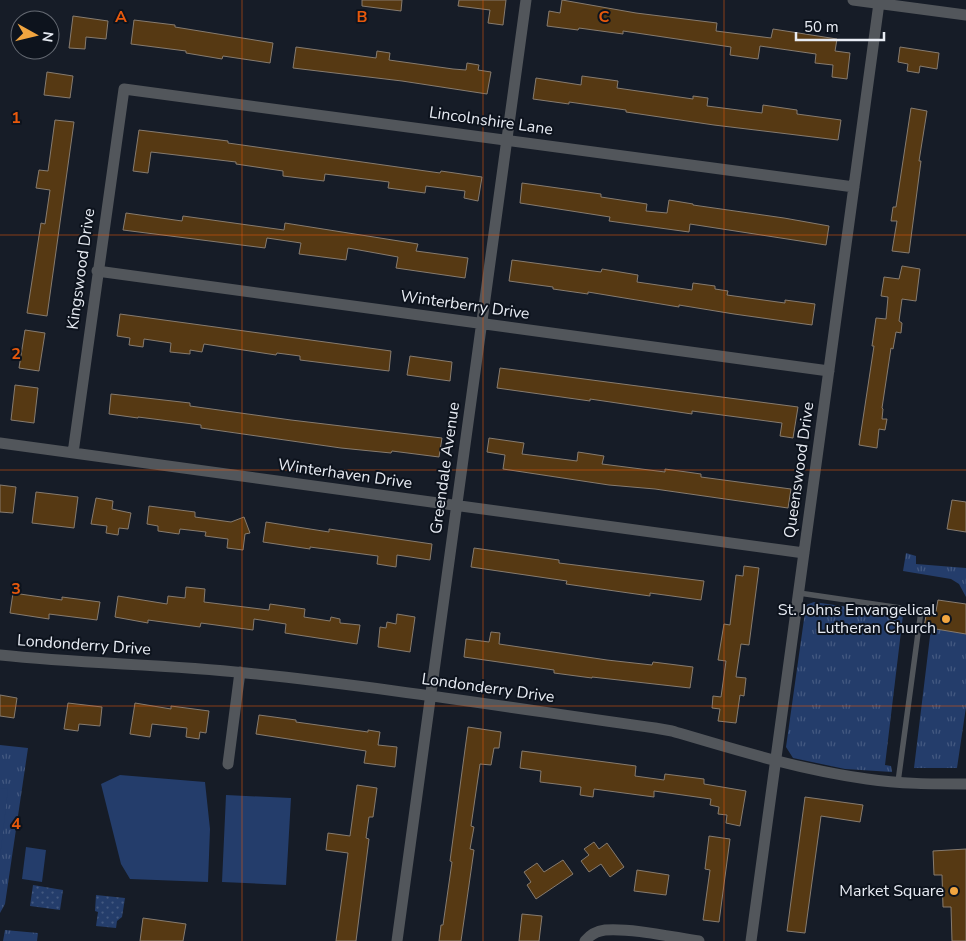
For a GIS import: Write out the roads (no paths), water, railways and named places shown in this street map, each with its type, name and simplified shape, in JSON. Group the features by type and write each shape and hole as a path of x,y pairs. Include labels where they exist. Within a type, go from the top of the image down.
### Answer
{"street":[{"name":"Greendale Avenue","path":"397,941 526,0"},
{"path":"853,0 966,14"},
{"name":"Queenswood Drive","path":"751,941 879,4"},
{"name":"Lincolnshire Lane","path":"124,89 854,187"},
{"name":"Kingswood Drive","path":"73,453 124,89"},
{"name":"Winterberry Drive","path":"98,271 829,371"},
{"name":"Winterhaven Drive","path":"0,443 804,553"},
{"name":"Londonderry Drive","path":"0,655 72,662 240,672 430,697 672,731 776,761 842,775 898,782 966,784"},
{"path":"228,764 240,672"},
{"path":"585,941 595,932 605,930 632,931 699,941"}],"lane":[{"path":"799,593 921,611 898,782"}],"place":[{"name":"St. Johns Envangelical Lutheran Church","path":"946,619"},
{"name":"Market Square","path":"954,891"}]}
